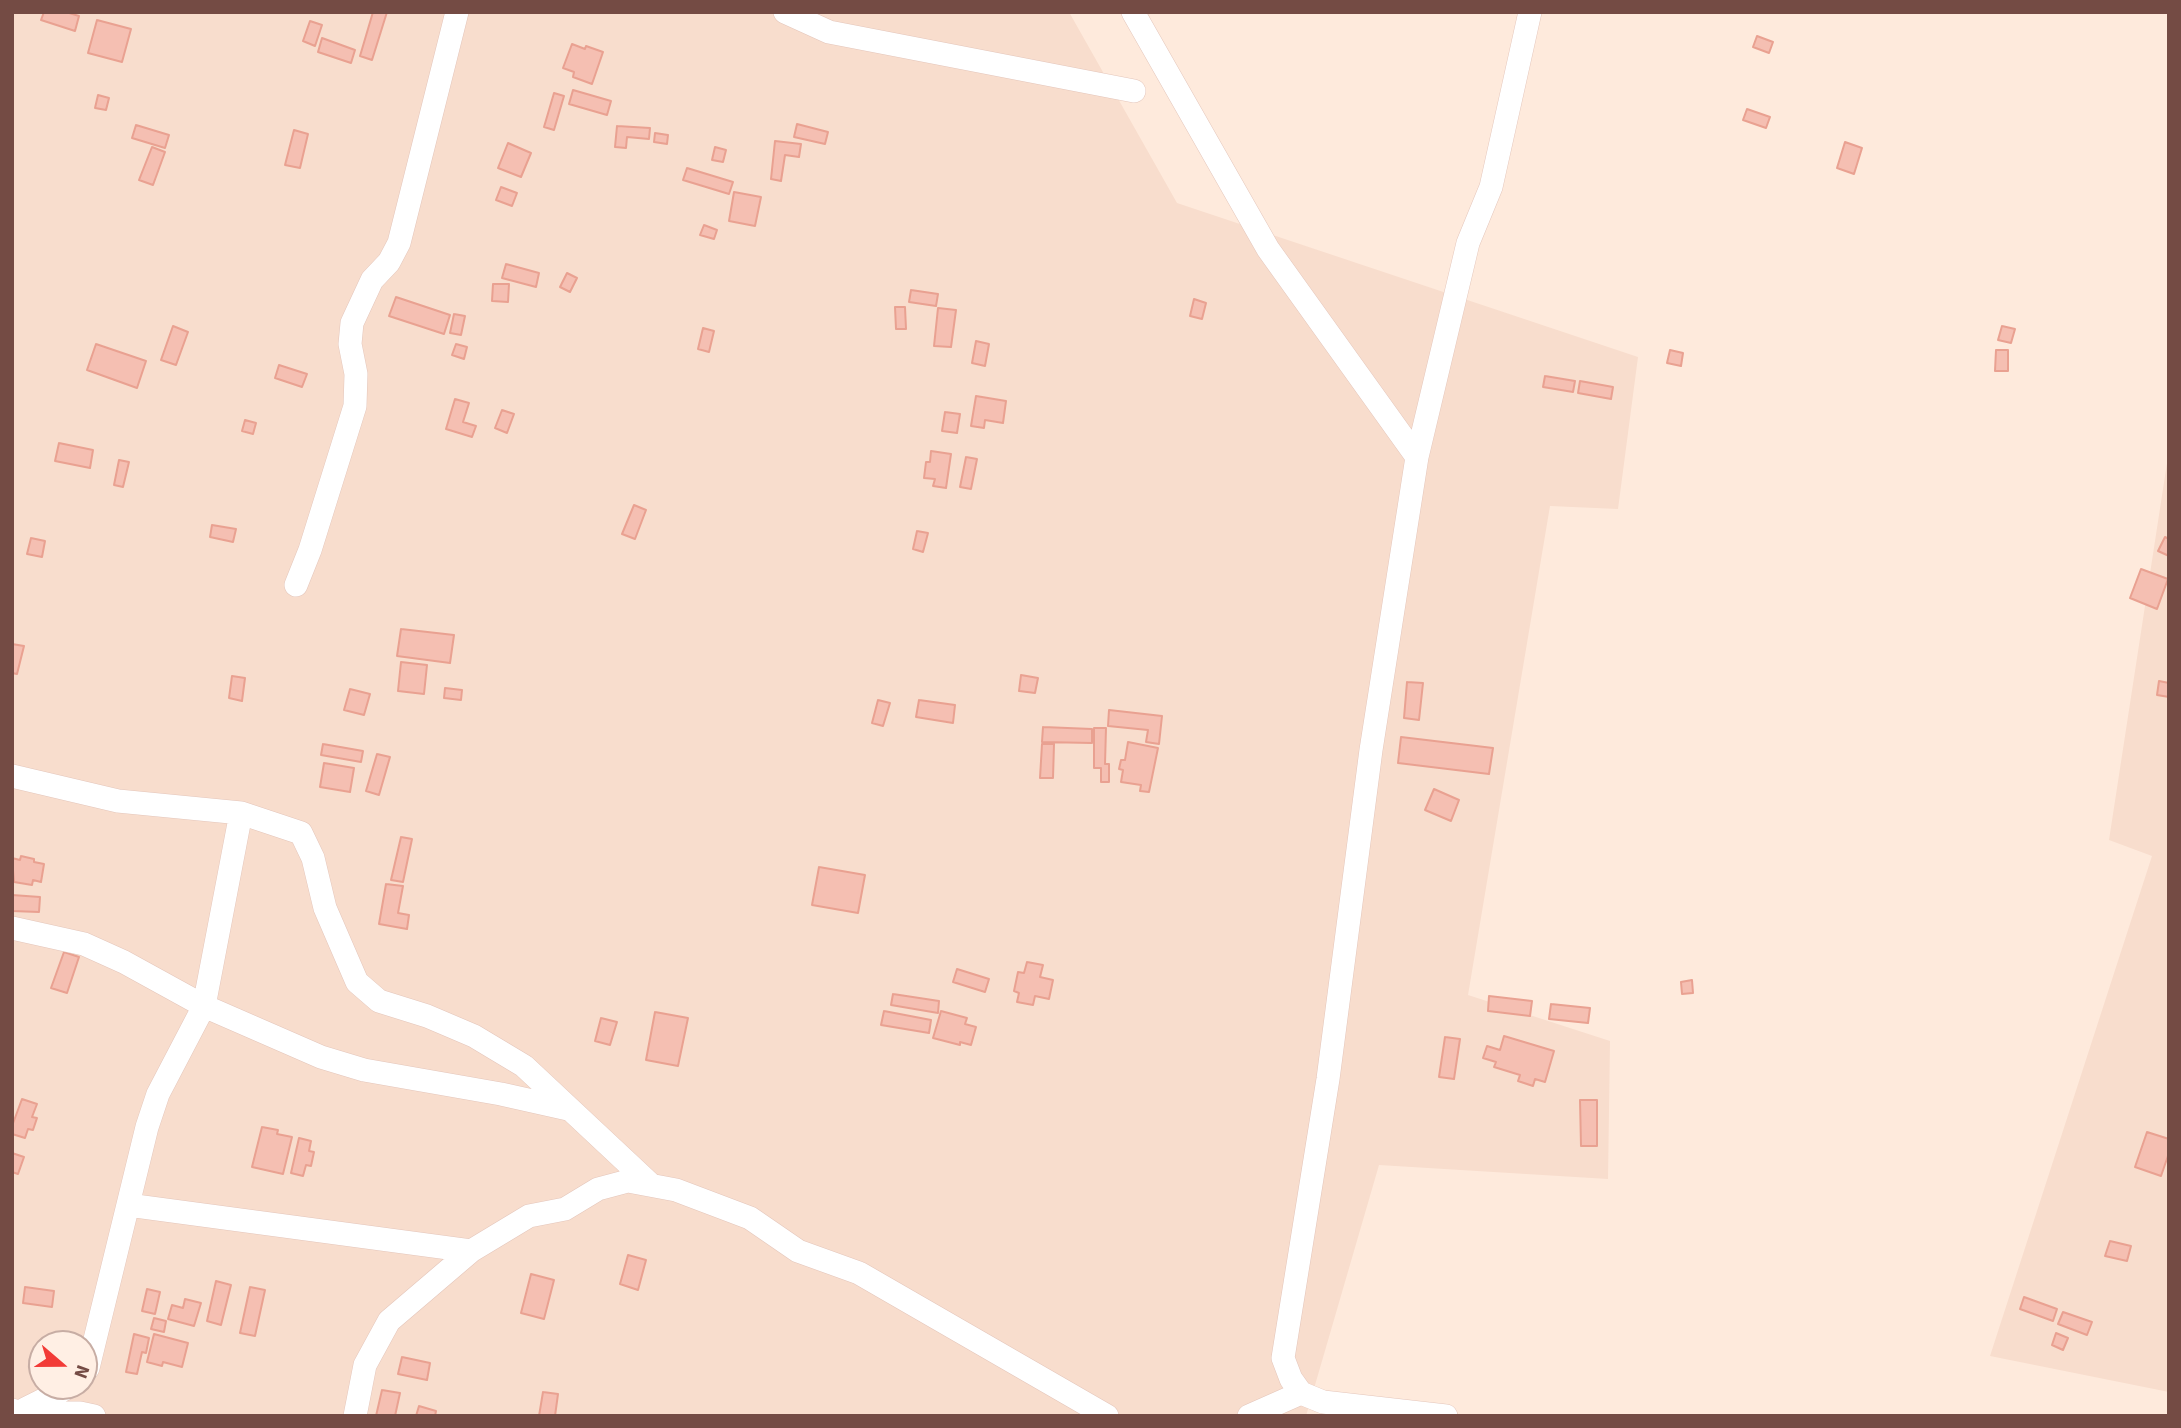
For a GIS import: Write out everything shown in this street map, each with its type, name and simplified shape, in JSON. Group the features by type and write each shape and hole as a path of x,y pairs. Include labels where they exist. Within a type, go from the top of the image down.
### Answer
{"street":[{"path":"296,585 310,550 355,406 356,374 349,344 352,323 372,280 390,262 399,243 457,12"},
{"path":"785,12 829,32 1134,91"},
{"path":"1133,12 1268,249 1416,457"},
{"path":"1446,1416 1323,1402 1301,1393 1291,1379 1283,1358 1328,1079 1371,750 1416,457 1468,243 1491,187 1530,12"},
{"path":"12,776 118,802 241,813 301,833 313,859 325,908 357,982 379,1000 474,1036 524,1066 649,1183"},
{"path":"97,1330 147,1127 158,1094 204,1006 241,813"},
{"path":"12,928 84,944 124,962 204,1006 321,1057 364,1070 502,1094 568,1109"},
{"path":"355,1416 365,1365 389,1321 471,1251 529,1216 565,1209 598,1189 628,1181 676,1189 750,1218 798,1251 859,1273 1107,1416"},
{"path":"128,1205 471,1251"},
{"path":"1249,1416 1301,1393"},
{"path":"16,1411 40,1400"},
{"path":"16,1411 94,1416"}],"shaded area":[{"path":"12,12 1069,12 1177,203 1638,357 1618,509 1550,506 1468,995 1610,1041 1608,1179 1379,1165 1306,1416 12,1416"},
{"path":"2169,450 2169,1392 1990,1356 2152,856 2109,840"}],"building":[{"path":"44,12 66,12 79,16 75,31 41,20"},
{"path":"373,12 387,12 372,60 360,56"},
{"path":"97,20 131,29 122,62 88,53"},
{"path":"310,21 322,25 315,46 303,41"},
{"path":"1757,36 1773,42 1769,53 1753,47"},
{"path":"322,38 355,50 351,63 318,52"},
{"path":"572,44 603,52 592,84 573,77 574,72 563,68"},
{"path":"573,90 611,101 607,115 569,104"},
{"path":"554,93 564,96 554,130 544,127"},
{"path":"98,95 109,98 106,110 95,108"},
{"path":"1747,109 1770,117 1766,128 1743,120"},
{"path":"797,124 828,132 825,144 794,137"},
{"path":"136,125 169,135 165,148 132,138"},
{"path":"617,126 650,128 649,139 627,137 626,148 615,147"},
{"path":"294,130 308,134 300,168 285,165"},
{"path":"655,133 668,135 667,144 654,142"},
{"path":"775,141 801,144 799,157 785,155 781,181 771,179"},
{"path":"1845,142 1862,148 1854,174 1837,168"},
{"path":"508,143 531,153 521,177 498,168"},
{"path":"152,147 165,152 153,185 139,180"},
{"path":"715,147 726,150 723,162 712,160"},
{"path":"687,168 733,182 729,194 683,180"},
{"path":"501,187 517,193 512,206 496,200"},
{"path":"734,192 761,197 755,226 729,221"},
{"path":"704,225 717,230 714,239 700,235"},
{"path":"506,264 539,273 536,287 502,278"},
{"path":"567,273 577,278 570,292 560,287"},
{"path":"493,284 509,284 508,302 492,301"},
{"path":"911,290 938,294 936,306 909,302"},
{"path":"396,297 450,315 444,334 389,316"},
{"path":"1194,299 1206,303 1202,319 1190,316"},
{"path":"895,307 905,307 906,329 896,329"},
{"path":"938,308 956,310 951,347 934,346"},
{"path":"454,314 465,316 461,335 450,333"},
{"path":"173,326 188,332 176,365 161,360"},
{"path":"2002,326 2015,329 2011,343 1998,340"},
{"path":"703,328 714,331 709,352 698,349"},
{"path":"976,341 989,344 985,366 972,363"},
{"path":"96,344 146,361 137,388 87,370"},
{"path":"456,344 467,347 464,359 452,355"},
{"path":"1670,350 1683,353 1681,366 1667,363"},
{"path":"1996,350 2008,350 2008,371 1995,371"},
{"path":"279,365 307,374 302,387 275,378"},
{"path":"1545,376 1575,381 1573,392 1543,387"},
{"path":"1580,381 1613,387 1611,399 1578,393"},
{"path":"976,396 1006,401 1003,423 985,420 984,428 971,426"},
{"path":"455,399 469,403 463,422 476,426 472,437 446,429"},
{"path":"502,410 514,414 507,433 495,428"},
{"path":"945,412 960,414 957,433 942,431"},
{"path":"245,420 256,423 253,434 242,431"},
{"path":"59,443 93,450 90,468 55,461"},
{"path":"931,451 951,454 946,488 933,486 935,479 924,478"},
{"path":"966,457 977,459 971,489 960,487"},
{"path":"119,460 129,462 123,487 114,485"},
{"path":"634,505 646,510 635,539 622,534"},
{"path":"212,525 236,529 233,542 210,537"},
{"path":"917,531 928,533 923,552 913,549"},
{"path":"2165,537 2169,539 2169,556 2158,551"},
{"path":"31,538 45,541 42,557 27,554"},
{"path":"2141,569 2168,579 2157,609 2130,598"},
{"path":"401,629 454,635 450,663 397,656"},
{"path":"12,644 24,646 17,674 12,673"},
{"path":"401,662 427,665 424,694 398,691"},
{"path":"1021,675 1038,678 1035,693 1019,691"},
{"path":"232,676 245,678 242,701 229,698"},
{"path":"2159,681 2169,683 2169,697 2157,695"},
{"path":"1407,682 1423,683 1419,720 1404,718"},
{"path":"445,688 462,690 461,700 444,698"},
{"path":"350,689 370,694 364,715 344,710"},
{"path":"878,700 890,703 883,726 872,723"},
{"path":"919,700 955,705 953,723 916,717"},
{"path":"1109,710 1162,716 1159,744 1146,742 1148,730 1108,726"},
{"path":"1043,727 1092,729 1092,743 1042,742"},
{"path":"1094,728 1106,728 1105,764 1109,764 1109,782 1101,782 1101,768 1094,768"},
{"path":"1401,737 1493,748 1489,774 1398,763"},
{"path":"1128,742 1158,748 1149,792 1140,791 1141,785 1121,782 1123,770 1119,769 1121,760 1125,760"},
{"path":"323,744 363,751 361,762 321,755"},
{"path":"1042,744 1054,744 1053,778 1040,778"},
{"path":"377,754 390,757 379,795 366,791"},
{"path":"324,763 354,768 350,792 320,787"},
{"path":"1434,789 1459,800 1451,821 1425,810"},
{"path":"401,837 412,839 403,882 391,880"},
{"path":"21,856 44,864 41,882 33,880 32,885 14,882 12,858 20,860"},
{"path":"819,867 865,875 858,913 812,905"},
{"path":"386,884 403,886 398,913 409,915 407,929 379,924"},
{"path":"12,895 40,897 39,912 12,911"},
{"path":"64,952 79,957 67,993 51,988"},
{"path":"1027,962 1043,965 1040,977 1053,980 1049,999 1035,996 1033,1005 1017,1002 1019,993 1014,991 1018,972 1024,973"},
{"path":"957,969 989,979 985,992 953,982"},
{"path":"1692,980 1693,993 1682,994 1681,982"},
{"path":"893,994 939,1001 938,1013 891,1005"},
{"path":"1489,996 1532,1001 1530,1016 1488,1011"},
{"path":"1551,1004 1590,1008 1588,1023 1549,1019"},
{"path":"884,1011 931,1020 929,1033 881,1025"},
{"path":"941,1011 967,1018 965,1024 976,1027 971,1045 933,1038"},
{"path":"655,1012 688,1018 678,1066 646,1060"},
{"path":"601,1018 617,1022 610,1045 595,1041"},
{"path":"1504,1036 1554,1051 1545,1082 1535,1079 1533,1086 1518,1081 1520,1075 1494,1067 1496,1062 1483,1058 1487,1046 1500,1050"},
{"path":"1445,1037 1460,1039 1454,1079 1439,1077"},
{"path":"22,1099 37,1104 32,1117 37,1118 33,1130 28,1129 25,1138 12,1134 12,1126"},
{"path":"1580,1100 1597,1100 1597,1146 1581,1146"},
{"path":"262,1127 278,1130 277,1134 292,1137 283,1174 252,1167"},
{"path":"2147,1132 2169,1139 2169,1153 2161,1176 2135,1167"},
{"path":"299,1138 311,1141 309,1151 314,1152 311,1166 306,1165 303,1176 291,1173"},
{"path":"12,1153 24,1157 18,1174 12,1172"},
{"path":"2110,1241 2131,1246 2127,1261 2105,1256"},
{"path":"628,1255 646,1260 638,1290 620,1284"},
{"path":"531,1274 554,1280 544,1319 521,1313"},
{"path":"216,1281 231,1285 221,1325 207,1321"},
{"path":"25,1287 54,1291 52,1307 23,1303"},
{"path":"250,1287 265,1290 255,1336 240,1333"},
{"path":"147,1289 160,1292 155,1314 142,1311"},
{"path":"2024,1297 2057,1309 2053,1321 2020,1309"},
{"path":"185,1299 201,1303 194,1326 168,1319 172,1305 183,1308"},
{"path":"2063,1312 2092,1322 2087,1335 2058,1324"},
{"path":"154,1318 166,1321 164,1332 151,1329"},
{"path":"2056,1333 2068,1338 2063,1350 2052,1345"},
{"path":"134,1334 149,1338 146,1353 142,1352 137,1374 126,1372"},
{"path":"154,1334 188,1343 182,1367 163,1362 162,1366 147,1362"},
{"path":"402,1357 430,1363 427,1380 398,1374"},
{"path":"382,1390 400,1393 395,1416 376,1416"},
{"path":"543,1392 558,1394 555,1416 539,1416"},
{"path":"419,1406 436,1411 435,1416 416,1416"}]}
